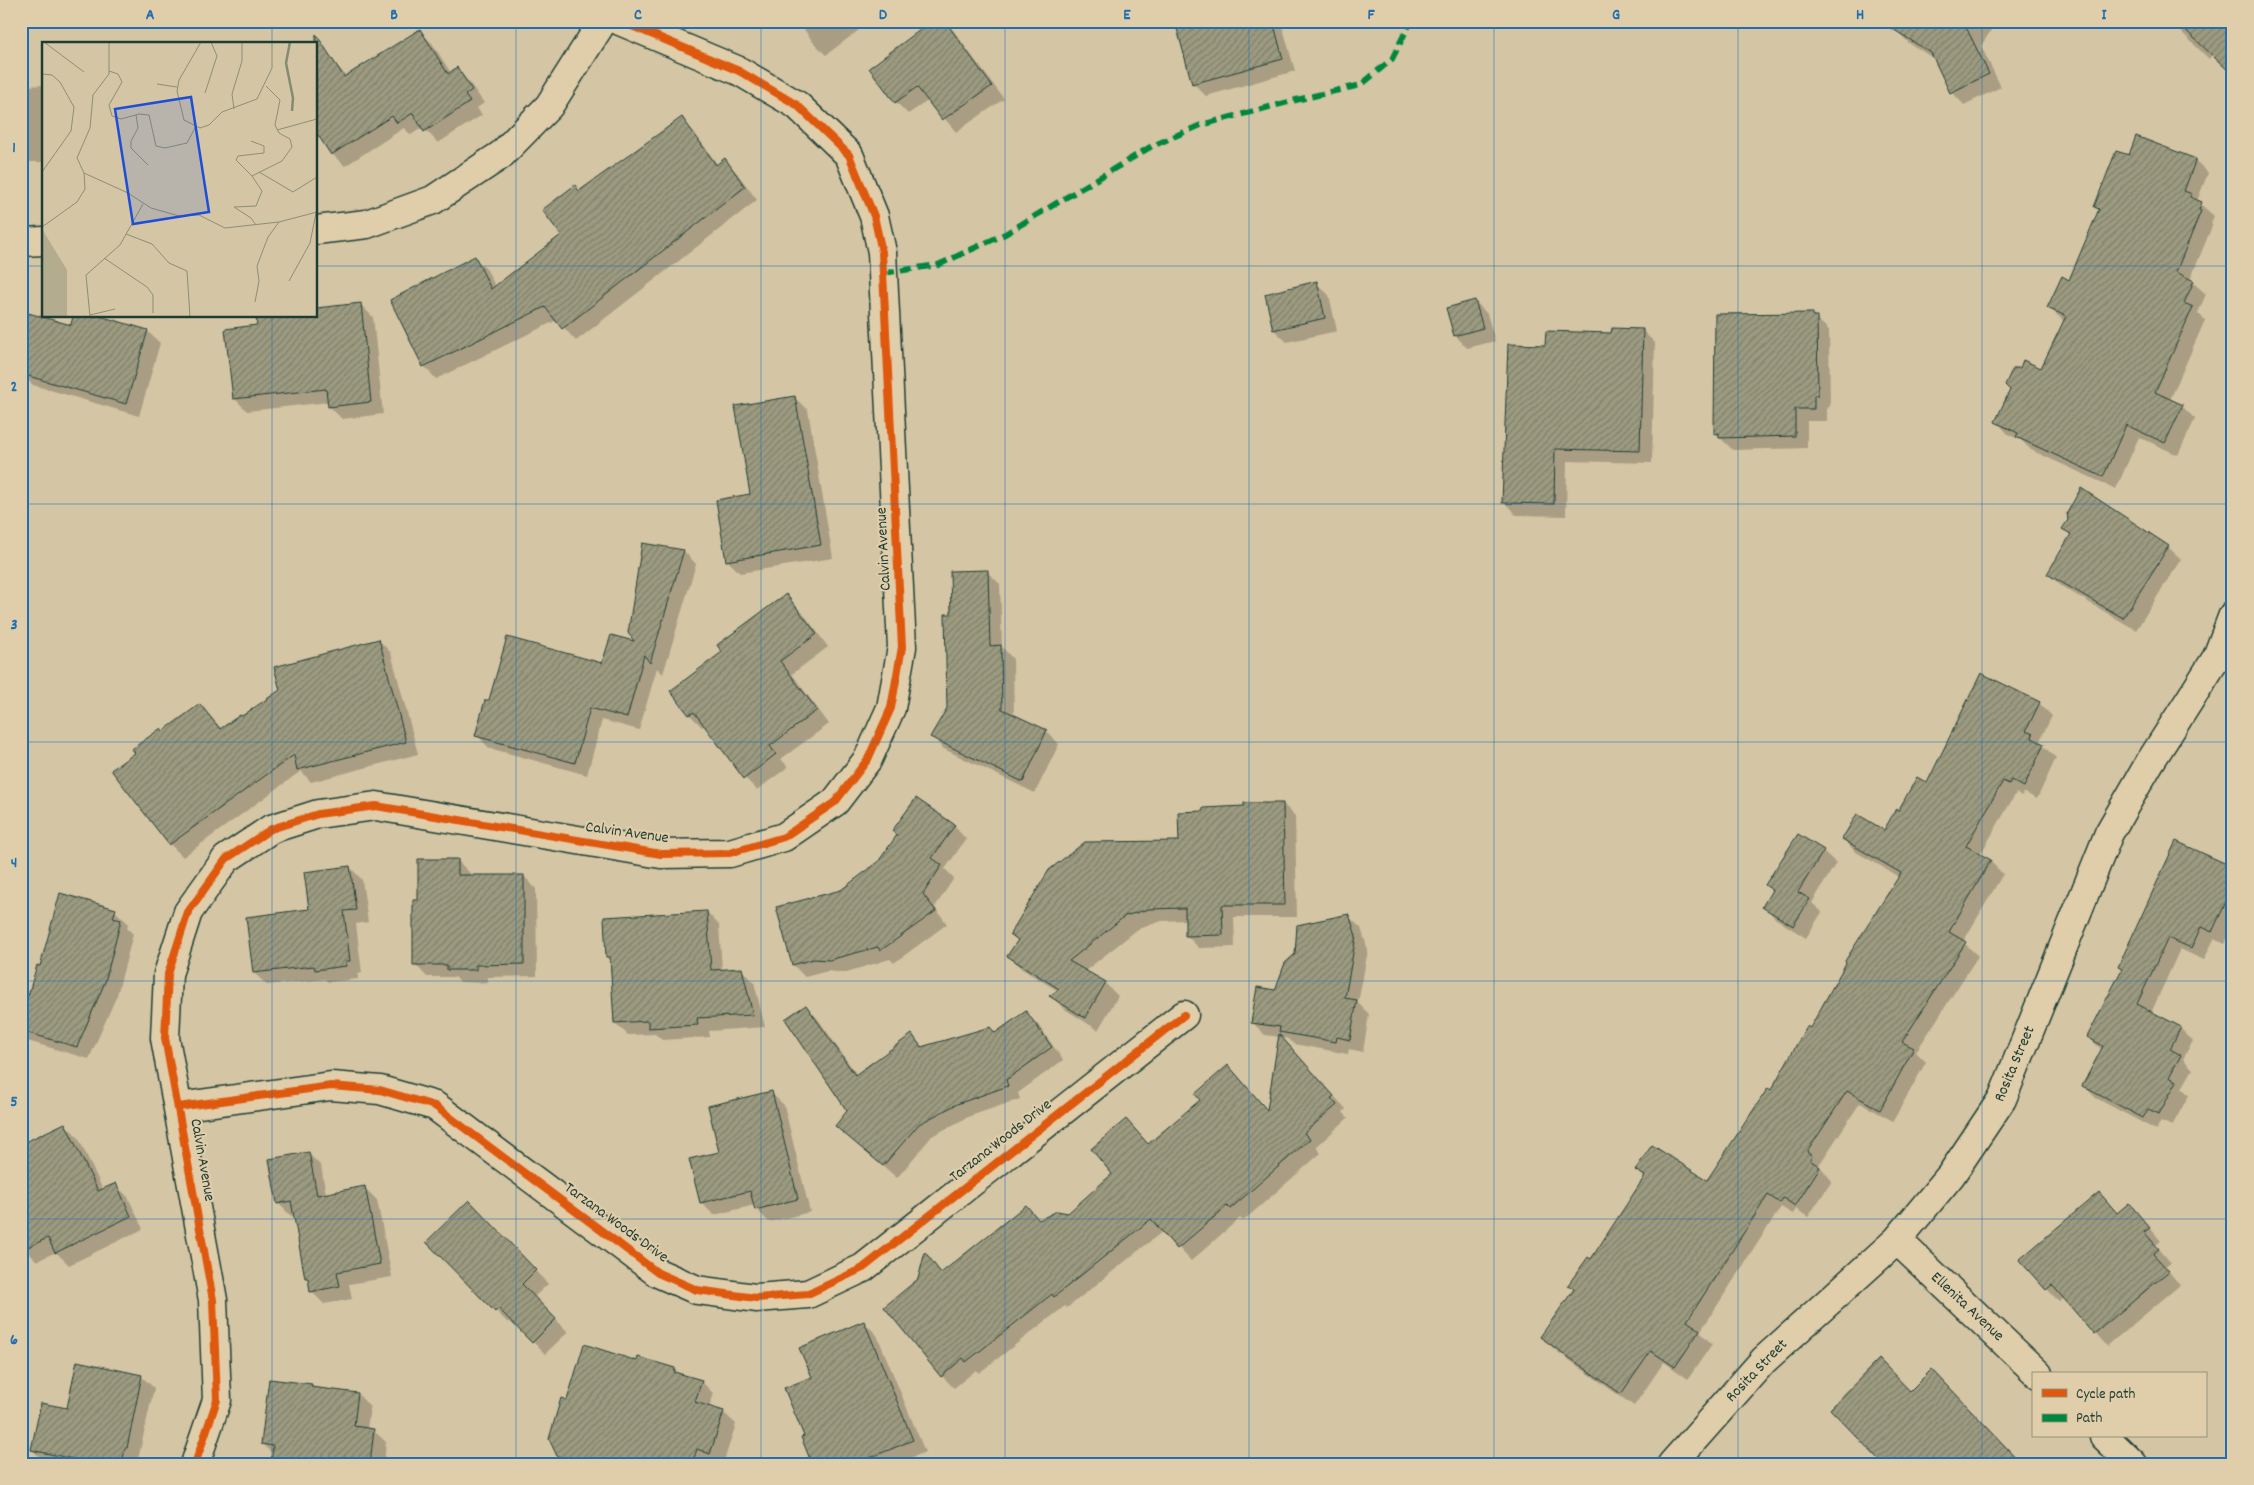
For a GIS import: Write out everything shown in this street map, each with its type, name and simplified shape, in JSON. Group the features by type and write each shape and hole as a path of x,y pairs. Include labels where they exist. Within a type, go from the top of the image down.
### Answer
{"street":[{"path":"318,230 366,224 433,200 500,155 549,106 603,21"},
{"name":"Calvin Avenue","path":"195,1464 217,1400 214,1300 166,1038 168,974 188,912 226,859 271,829 318,814 376,806 661,854 730,853 784,837 835,802 868,759 891,708 902,646 884,273 882,252 874,216 849,155 797,105 739,71 620,21"},
{"path":"21,242 42,241"},
{"name":"Rosita Street","path":"1672,1464 1764,1360 1896,1240 1951,1175 2002,1100 2109,833 2150,762 2217,657 2233,615"},
{"name":"Tarzana Woods Drive","path":"178,1107 331,1086 380,1090 435,1106 658,1273 697,1290 756,1298 808,1294 862,1268 1184,1015"},
{"name":"Ellenita Avenue","path":"1896,1240 2036,1372"},
{"path":"2106,1438 2133,1464"}],"building":[{"path":"932,21 945,21 992,86 942,120 917,87 895,103 869,68"},
{"path":"1190,21 1273,21 1283,59 1192,84 1176,25"},
{"path":"1880,21 1963,21 1989,74 1950,93 1931,53"},
{"path":"2176,21 2233,21 2233,75"},
{"path":"420,29 448,74 457,67 472,90 465,95 470,102 424,132 413,113 397,123 392,116 331,155 318,135 318,42 316,42 316,34 344,77"},
{"path":"682,117 716,165 725,158 745,187 562,329 545,307 423,367 390,300 475,256 491,289 561,235 542,210 575,185 579,191"},
{"path":"2136,136 2196,159 2184,191 2192,194 2190,197 2202,202 2199,210 2201,211 2176,272 2194,281 2184,303 2193,307 2155,392 2183,405 2165,443 2126,425 2103,477 2016,437 2018,433 1995,422 2010,390 2005,385 2013,368 2020,368 2023,360 2041,368 2066,316 2047,308 2062,276 2069,280 2099,209 2094,207 2116,151 2129,155"},
{"path":"1317,281 1325,318 1273,330 1265,294"},
{"path":"1475,300 1483,328 1454,336 1446,308"},
{"path":"361,303 371,402 328,407 326,389 233,399 225,329 257,325 256,318 318,318 318,308"},
{"path":"21,311 71,325 73,318 107,318 148,330 126,404 21,374"},
{"path":"1813,313 1813,316 1817,316 1818,395 1814,395 1814,409 1795,409 1795,436 1719,438 1719,433 1714,434 1715,314"},
{"path":"1612,328 1643,329 1640,451 1555,449 1554,504 1502,503 1508,344 1545,345 1546,331 1611,333"},
{"path":"795,396 821,545 726,561 716,500 750,494 735,406"},
{"path":"2081,488 2169,546 2123,618 2047,574 2071,534 2062,529 2068,520 2067,513"},
{"path":"642,543 684,550 650,663 644,655 627,718 590,708 575,763 475,736 485,700 489,700 507,637 602,663 611,635 634,641 628,633"},
{"path":"988,570 990,646 1001,645 1002,709 1047,730 1023,782 930,737 947,708 945,614 951,614 950,571"},
{"path":"786,594 817,634 780,661 817,710 770,746 776,754 744,779 694,712 689,715 670,691 722,652 717,645"},
{"path":"379,639 406,742 297,770 294,755 169,845 111,770 135,753 132,749 161,728 163,731 200,704 220,729 240,715 242,716 280,690 274,667"},
{"path":"1981,673 2040,702 2026,731 2033,734 2032,738 2044,744 2024,787 2011,780 2009,784 2003,781 1966,846 1991,860 1949,932 1966,942 1902,1042 1914,1048 1880,1110 1847,1091 1807,1152 1812,1156 1810,1160 1820,1167 1795,1206 1783,1198 1780,1203 1768,1195 1687,1321 1700,1330 1675,1367 1651,1351 1621,1394 1540,1337 1574,1289 1568,1285 1588,1257 1591,1259 1645,1176 1635,1170 1652,1145 1707,1180 1768,1088 1771,1090 1807,1026 1810,1028 1846,963 1845,961 1901,873 1842,839 1857,814 1884,830 1896,809 1898,811 1917,777 1927,783"},
{"path":"916,798 955,825 932,858 942,865 923,894 936,911 880,951 878,947 829,960 814,959 792,965 776,907 841,890 878,862 897,835 892,831"},
{"path":"1244,803 1283,803 1285,905 1222,905 1223,935 1185,936 1185,908 1149,909 1125,916 1069,961 1106,982 1085,1018 1049,996 1059,989 1007,956 1018,940 1010,934 1049,870 1085,842 1179,841 1178,812 1203,811 1203,808 1244,806"},
{"path":"1798,834 1824,850 1798,892 1810,899 1793,926 1762,907 1772,890 1765,885"},
{"path":"2176,841 2233,867 2233,887 2212,932 2201,927 2191,948 2168,938 2137,1004 2181,1027 2170,1049 2181,1055 2169,1077 2177,1081 2159,1114 2148,1109 2143,1118 2082,1086 2103,1046 2087,1037 2122,969 2118,967"},
{"path":"418,859 458,859 458,875 524,875 524,964 476,965 476,970 447,970 447,965 413,965 413,900 418,900"},
{"path":"350,866 356,910 344,911 350,961 346,961 346,966 315,970 314,966 253,973 246,917 309,909 304,872"},
{"path":"60,893 116,909 113,918 121,920 105,982 77,1047 21,1031 21,994 28,996 37,965 40,966"},
{"path":"707,911 711,970 742,968 753,1015 697,1018 698,1025 648,1028 648,1021 614,1023 610,957 606,957 604,917"},
{"path":"1349,914 1356,936 1345,998 1357,1000 1350,1040 1337,1037 1336,1042 1279,1032 1280,1027 1251,1023 1257,987 1275,990 1285,963 1295,954 1297,925"},
{"path":"806,1005 855,1075 912,1034 921,1047 990,1027 995,1033 1026,1011 1052,1047 1006,1080 1008,1086 957,1104 919,1124 883,1166 835,1126 847,1111 785,1019"},
{"path":"1279,1034 1334,1096 1331,1098 1337,1105 1304,1133 1310,1139 1230,1209 1227,1206 1177,1249 1151,1219 1054,1297 1052,1294 966,1362 963,1358 941,1377 884,1307 918,1279 925,1252 941,1273 1026,1205 1039,1220 1057,1211 1068,1213 1112,1174 1091,1149 1126,1119 1148,1144 1200,1100 1195,1094 1228,1065 1267,1110"},
{"path":"772,1091 798,1199 755,1210 750,1191 700,1203 689,1159 719,1152 708,1106"},
{"path":"65,1123 98,1191 116,1183 131,1216 55,1253 48,1238 21,1250 21,1144"},
{"path":"309,1152 317,1195 365,1186 380,1264 337,1272 340,1286 310,1292 308,1278 305,1278 291,1201 277,1204 269,1159"},
{"path":"2099,1192 2117,1213 2129,1203 2150,1228 2144,1232 2159,1249 2153,1254 2169,1271 2094,1334 2052,1285 2046,1290 2019,1260"},
{"path":"469,1200 536,1270 522,1284 556,1319 532,1343 498,1308 495,1312 426,1242"},
{"path":"864,1321 913,1440 855,1464 812,1464 801,1437 804,1436 784,1388 812,1377 799,1348"},
{"path":"584,1344 637,1361 638,1357 675,1368 674,1372 702,1380 695,1402 724,1411 710,1454 697,1449 692,1464 585,1464 557,1456 549,1439 561,1398 567,1400"},
{"path":"1879,1359 1910,1391 1932,1369 2022,1464 1883,1464 1830,1409"},
{"path":"77,1361 142,1375 122,1464 77,1464 78,1460 31,1450 41,1403 67,1408"},
{"path":"269,1379 312,1384 311,1387 358,1393 354,1426 374,1429 370,1464 271,1464 273,1446 261,1444"}],"marked path":[{"path":"883,273 938,265 1005,234 1152,146 1201,125 1361,85 1392,59 1411,21"}],"cycle path":[{"path":"195,1464 217,1400 213,1300 165,1038 168,974 188,912 226,859 271,829 318,814 376,806 661,854 730,853 784,837 835,802 868,759 891,708 902,647 882,252 874,216 849,155 797,105 739,71 620,21"},
{"path":"178,1107 331,1086 380,1090 435,1106 658,1273 697,1290 756,1298 808,1294 863,1268 1184,1015"}]}
